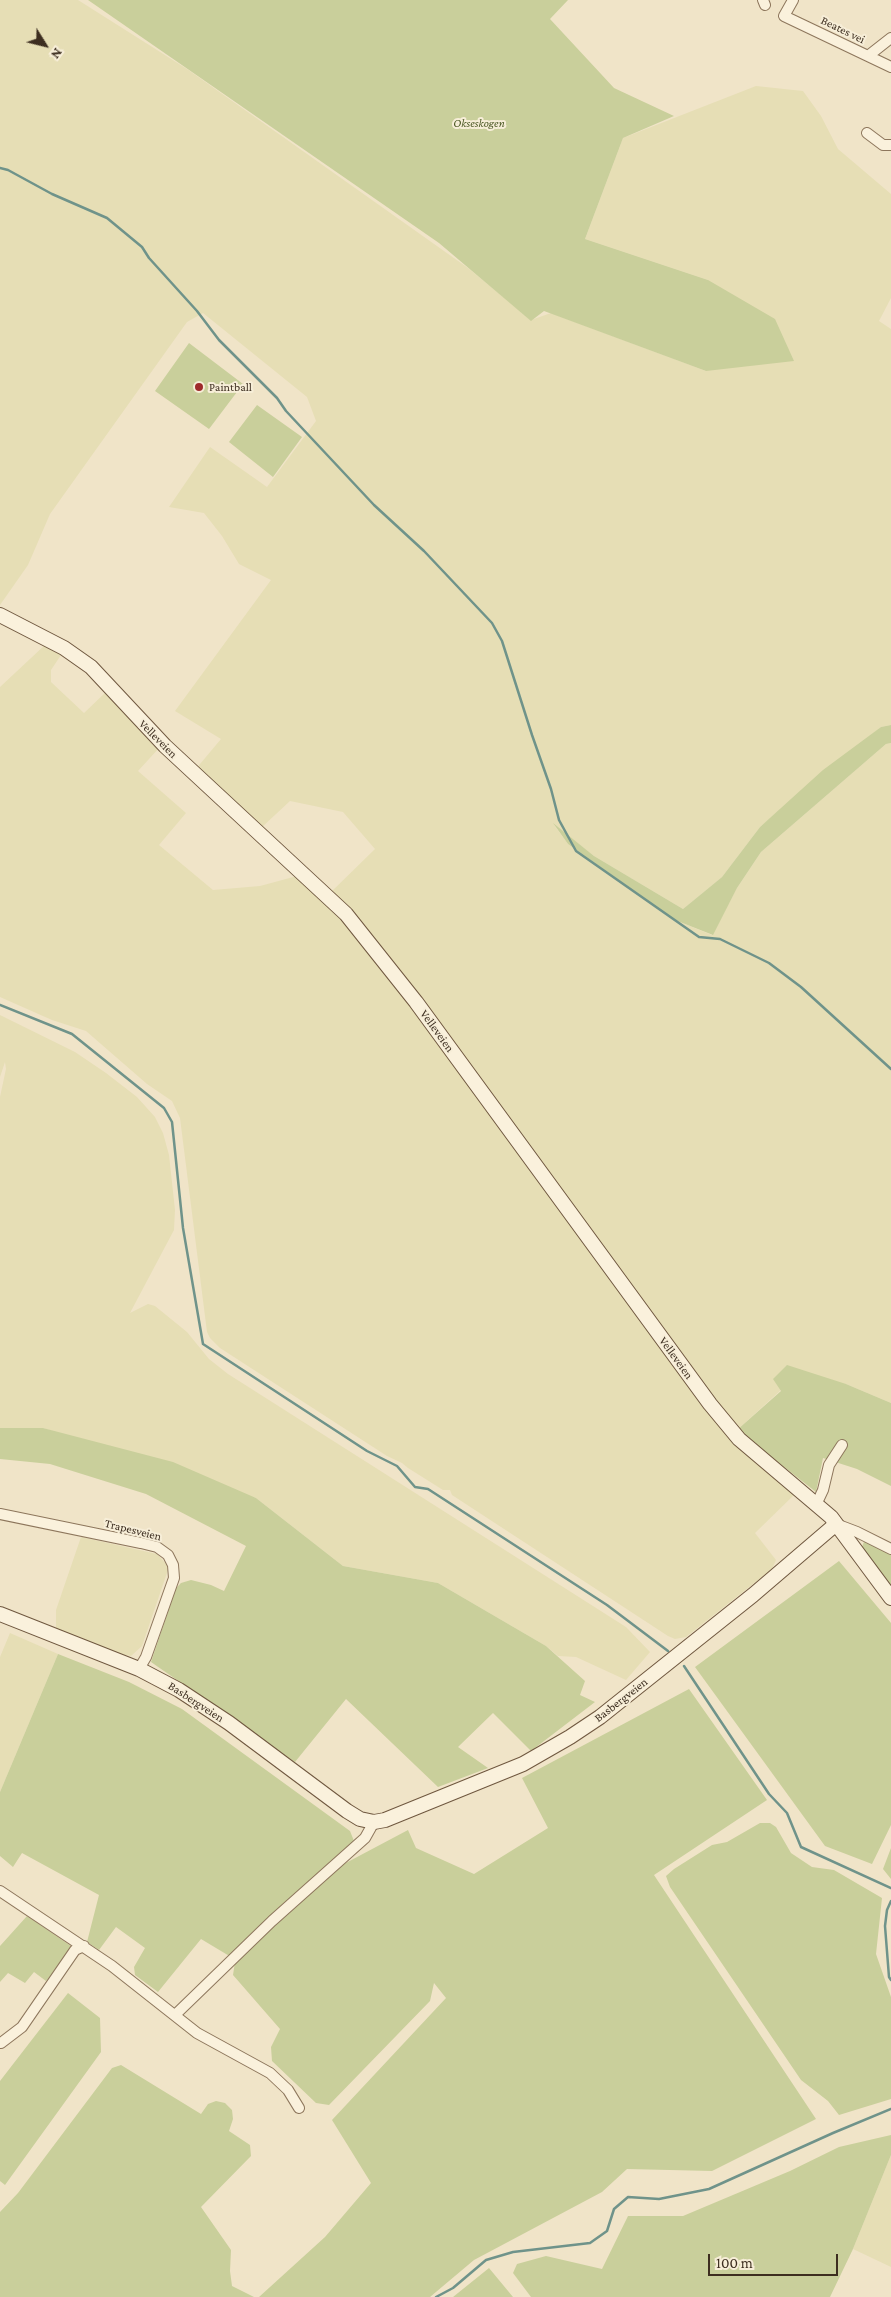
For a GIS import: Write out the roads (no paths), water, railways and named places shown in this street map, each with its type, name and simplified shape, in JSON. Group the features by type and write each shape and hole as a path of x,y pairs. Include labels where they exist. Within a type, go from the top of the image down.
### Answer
{"main road":[{"name":"Velleveien","path":"0,615 75,655 91,667 165,746 346,914 406,988 726,1424 756,1454 816,1504 836,1524 891,1598"},
{"name":"Basbergveien","path":"0,1614 139,1669 198,1701 347,1811 360,1819 374,1822 385,1820 523,1764 570,1737 600,1717 753,1595 836,1524"}],"street":[{"name":"Beates vei","path":"793,0 784,16 891,67"},
{"path":"868,56 891,38"},
{"path":"867,133 883,145 891,145"},
{"path":"816,1504 823,1490 829,1465 842,1445"},
{"name":"Trapesveien","path":"0,1514 141,1543 157,1547 168,1555 173,1565 174,1578 146,1657 139,1669"},
{"name":"Velleveien","path":"836,1524 891,1549"},
{"path":"175,2015 272,1920 365,1838 374,1822"},
{"path":"0,1891 84,1946 197,2033 270,2073 288,2090 299,2108"},
{"path":"1,2043 22,2027 75,1950 84,1946"}],"waterway":[{"path":"0,168 8,170 52,194 107,218 142,247 149,258 197,311 219,340 277,398 286,411 374,505 424,551 492,623 502,641 551,789 559,820 576,851 699,937 720,939 769,963 801,987 891,1069"},
{"path":"0,1005 72,1034 164,1108 172,1122 183,1228 203,1344 367,1451 397,1466 415,1487 428,1489 607,1605 668,1651"},
{"path":"684,1666 769,1794 787,1813 801,1847 891,1888"},
{"path":"891,1901 887,1910 885,1926 889,1977 891,1980"},
{"path":"436,2297 453,2288 486,2260 513,2252 590,2243 607,2231 614,2209 628,2197 659,2199 709,2189 891,2109"}],"place":[{"name":"Paintball","path":"199,387"}],"park label":[{"name":"Okseskogen","path":"479,123"}]}
